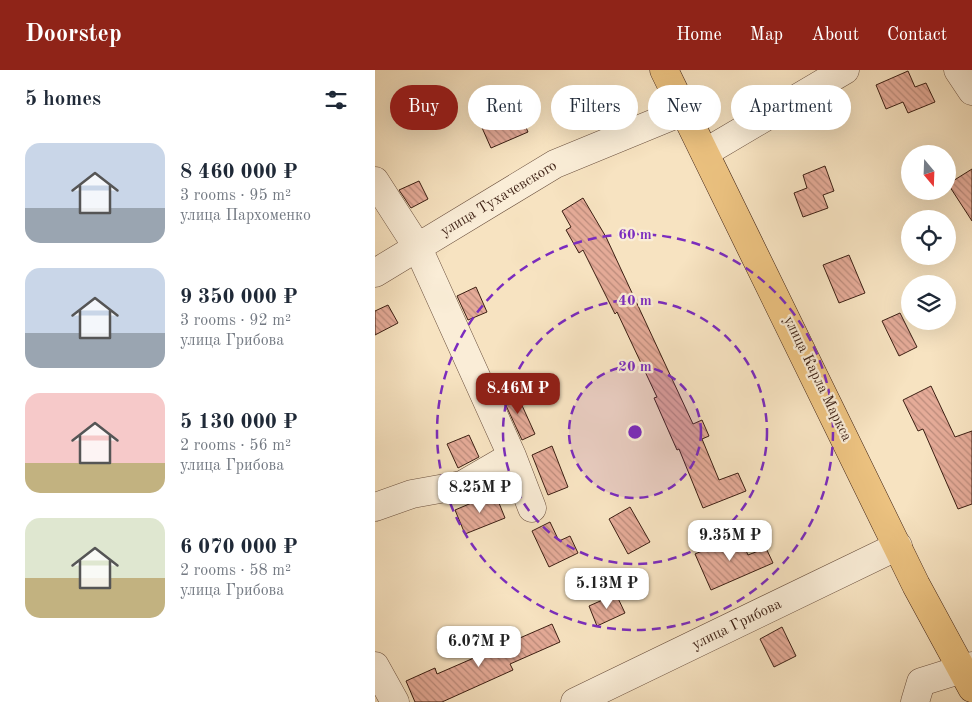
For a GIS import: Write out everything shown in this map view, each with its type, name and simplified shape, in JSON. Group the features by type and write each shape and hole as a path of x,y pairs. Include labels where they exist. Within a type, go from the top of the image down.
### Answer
{"main road":[{"name":"улица Карла Маркса","path":"664,70 671,85"},
{"name":"улица Карла Маркса","path":"694,130 916,585 969,675"}],"street":[{"path":"706,152 845,70"},
{"path":"958,70 972,91"},
{"name":"улица Тухачевского","path":"375,273 555,164 648,126"},
{"path":"375,181 418,248 512,456 531,508"},
{"path":"375,507 412,494 462,485 512,456"},
{"name":"улица Грибова","path":"575,702 898,546"},
{"path":"375,666 395,702"},
{"path":"915,702 921,682 969,675"}],"building":[{"path":"908,71 915,87 926,83 935,102 908,113 903,102 886,109 876,85"},
{"path":"483,130 527,130 528,132 491,148"},
{"path":"825,166 834,191 823,195 828,208 803,217 794,193 807,188 803,175"},
{"path":"972,169 972,221 956,196 956,179"},
{"path":"419,181 428,199 411,208 399,190"},
{"path":"583,198 606,237 693,424 702,420 709,436 702,439 719,480 738,473 746,491 703,508 679,449 677,450 654,398 657,397 617,312 615,314 583,250 579,253 566,230 571,227 562,211"},
{"path":"849,255 865,293 839,303 823,265"},
{"path":"476,287 487,312 468,320 457,296"},
{"path":"388,305 398,323 375,335 375,311"},
{"path":"900,313 901,330 908,330 917,347 899,356 882,321"},
{"path":"931,386 955,437 972,431 972,504 958,509 923,429 918,431 903,400"},
{"path":"515,390 535,434 522,440 502,397"},
{"path":"469,435 479,457 458,468 447,444"},
{"path":"552,446 568,487 548,495 532,455"},
{"path":"495,493 505,518 465,534 455,510"},
{"path":"630,507 650,542 628,554 609,519"},
{"path":"550,522 559,541 570,536 578,553 549,567 532,531"},
{"path":"739,535 748,555 766,548 773,563 711,590 695,554"},
{"path":"616,594 625,613 597,626 589,606"},
{"path":"552,624 560,642 510,664 513,670 442,702 415,702 406,681 435,668 437,674"},
{"path":"782,627 796,656 774,667 760,639"}]}
